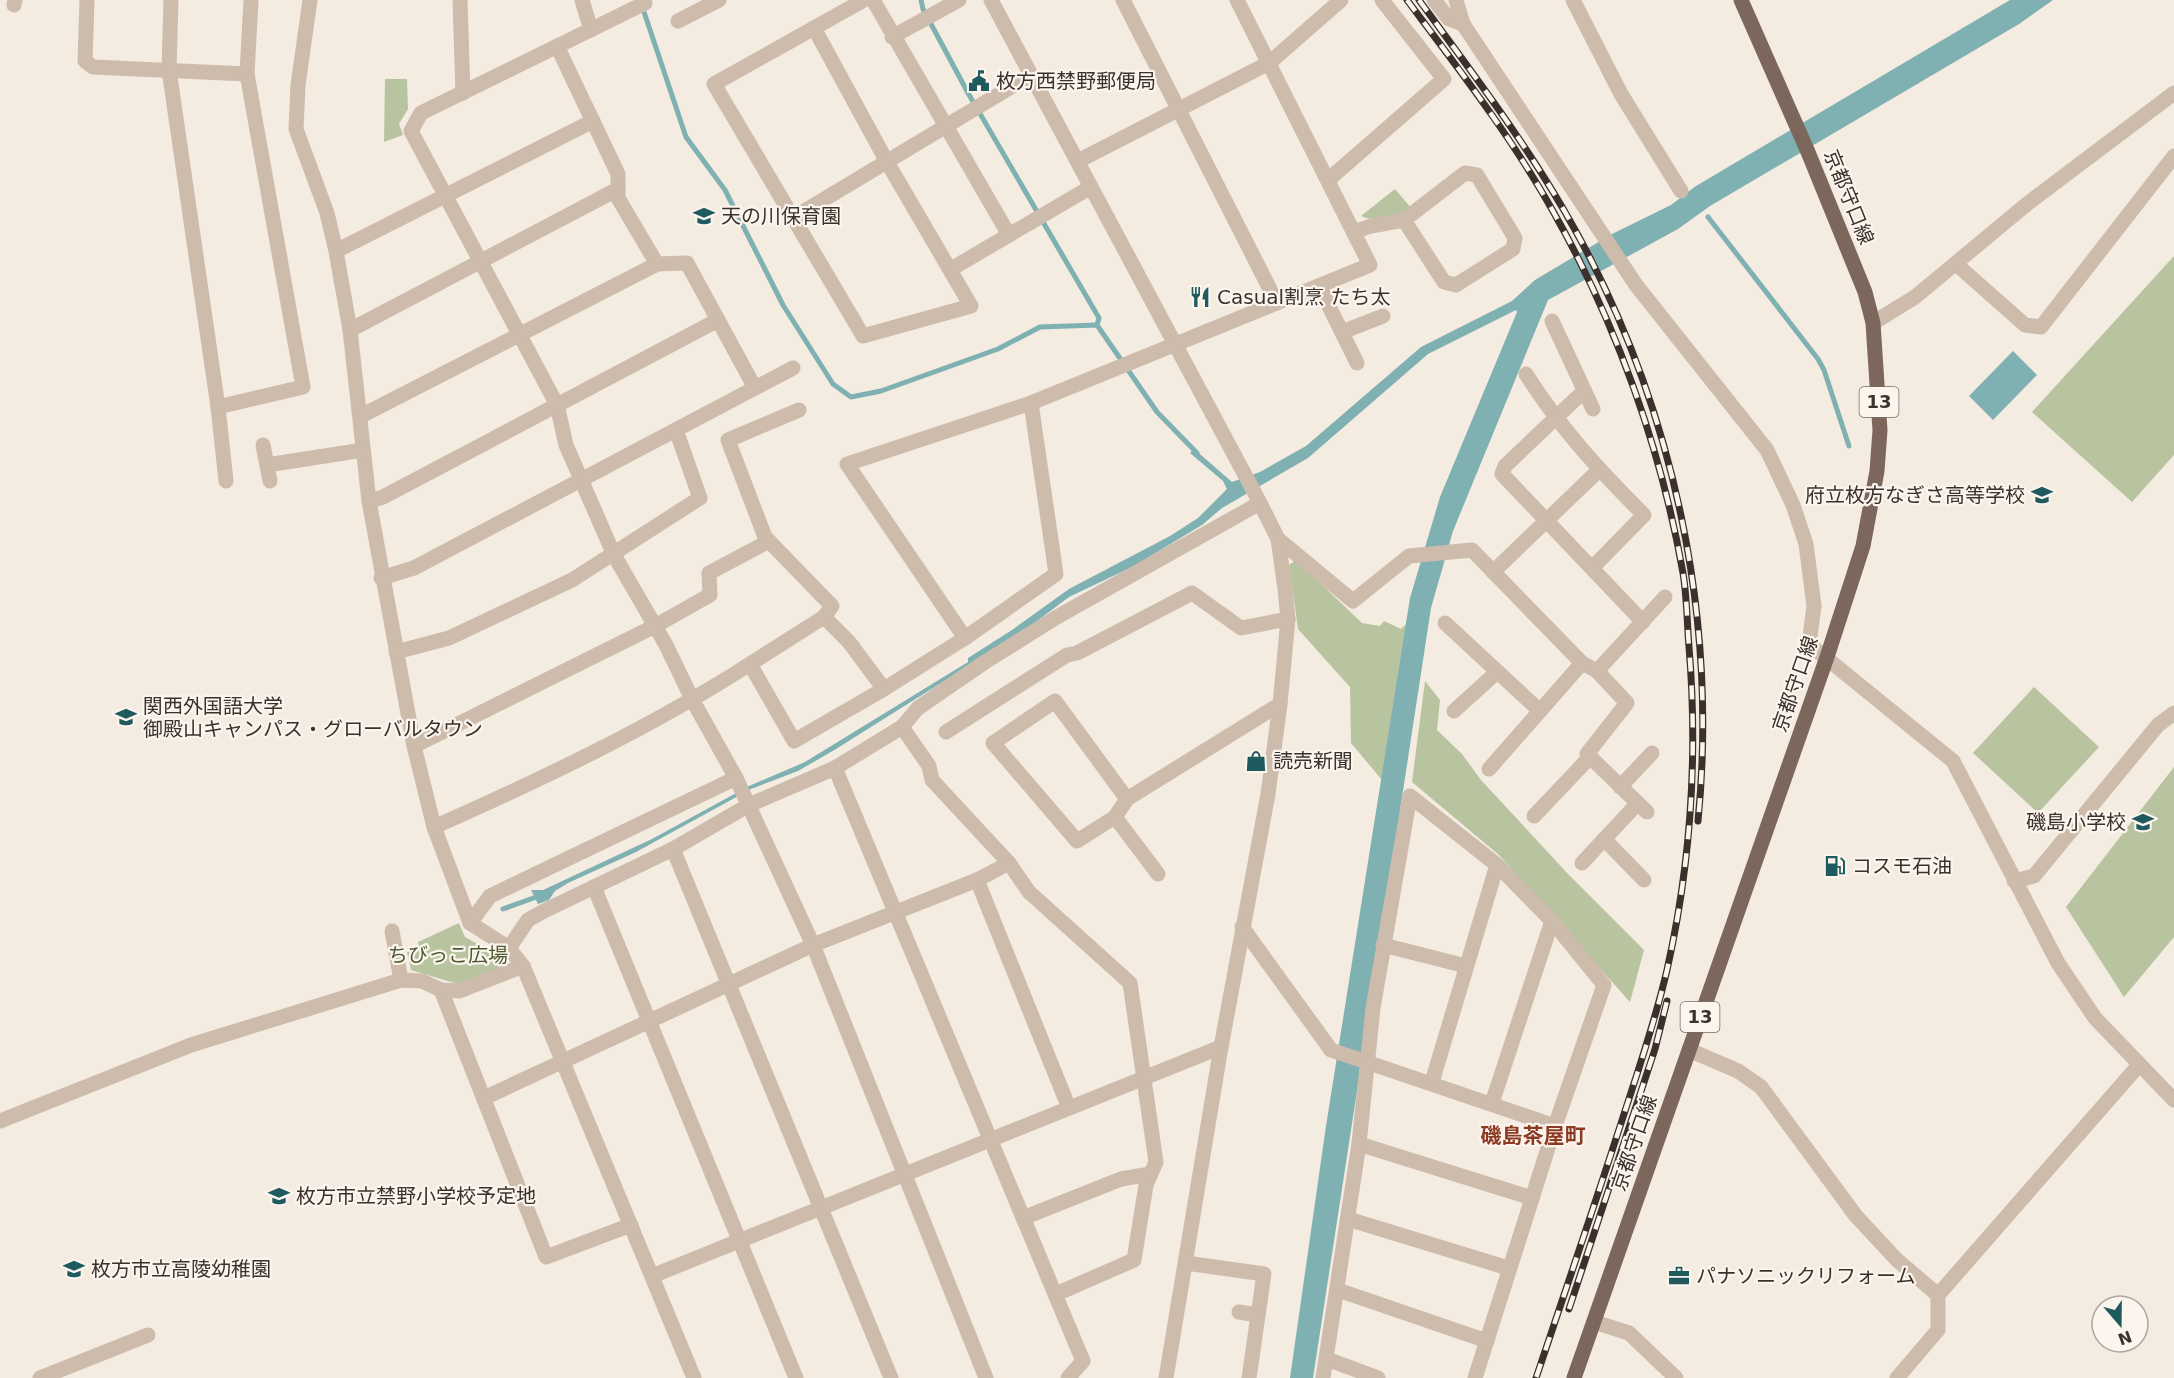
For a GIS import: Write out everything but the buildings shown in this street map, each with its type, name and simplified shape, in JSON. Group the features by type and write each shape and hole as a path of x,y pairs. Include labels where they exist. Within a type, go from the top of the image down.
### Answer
{"main road":[{"name":"京都守口線","path":"1574,1378 1827,657 1863,546 1877,471 1880,430 1873,323 1865,292 1808,152 1741,0"}],"street":[{"path":"87,0 85,61 93,68 248,74"},
{"path":"171,0 169,70 218,407 226,481"},
{"path":"218,407 303,387 248,74 251,0"},
{"path":"310,0 298,85 296,129 327,213 336,250 350,330 369,501 381,578 414,746 434,827 470,923 509,948 523,966 694,1378"},
{"path":"460,0 463,93"},
{"path":"582,0 591,30"},
{"path":"678,21 719,0"},
{"path":"814,28 887,162 971,306 863,336 714,84 814,28 864,0"},
{"path":"873,0 892,37 1009,235"},
{"path":"892,37 959,0"},
{"path":"991,0 1244,471 1278,539 1288,619 1268,794 1221,1047 1166,1378"},
{"path":"1123,0 1277,303"},
{"path":"965,638 848,464 1032,403 1370,265 1237,0"},
{"path":"1078,161 1269,63 1341,0"},
{"path":"1328,180 1444,79 1382,0"},
{"path":"1434,0 1449,18 1463,24"},
{"path":"1456,0 1463,24 1636,285 1767,450 1793,505 1806,544 1813,583 1814,606 1808,640 1953,761 2058,963 2095,1018 2174,1100"},
{"path":"1573,0 1621,94 1681,191"},
{"path":"641,5 421,113 411,131 557,405 566,445 614,555 655,626 749,805 813,945 986,1378"},
{"path":"557,46 618,174 618,198 657,264"},
{"path":"793,218 1031,75"},
{"path":"1873,323 1916,297 2027,204 2171,100"},
{"path":"336,250 592,121"},
{"path":"1956,264 2025,325 2040,327 2174,156"},
{"path":"1354,232 1371,226 1404,220 1465,173 1477,175 1515,238 1513,249 1456,285 1444,282 1404,220"},
{"path":"951,269 1091,187"},
{"path":"350,330 618,189"},
{"path":"361,417 657,264 687,263 755,388"},
{"path":"1319,286 1357,363"},
{"path":"1342,332 1383,316"},
{"path":"369,501 383,497 718,320"},
{"path":"1552,321 1593,409"},
{"path":"381,578 414,568 793,368"},
{"path":"1526,374 1554,417 1599,470 1644,515 1592,568"},
{"path":"1584,391 1505,465 1502,474 1643,622"},
{"path":"750,664 794,741 884,689 965,638 1056,574 1032,403"},
{"path":"434,827 550,775 693,701 824,617 832,606 765,537 728,440 799,410"},
{"path":"396,652 449,638 572,580 700,498 676,430"},
{"path":"263,445 270,481"},
{"path":"267,465 363,450"},
{"path":"1493,572 1599,470"},
{"path":"509,948 528,920 673,849 749,805 835,768 902,727 918,708 994,656 1260,502"},
{"path":"1278,539 1353,601 1408,556 1472,550 1582,663 1597,671 1627,703 1587,754 1642,808 1604,839 1582,862"},
{"path":"414,746 655,626 710,595 709,573 769,541"},
{"path":"946,732 1067,655 1077,653 1192,593 1241,628 1288,619"},
{"path":"1597,671 1665,597"},
{"path":"824,617 849,642 884,689"},
{"path":"1445,623 1540,711"},
{"path":"1489,769 1582,663"},
{"path":"1454,711 1497,672"},
{"path":"1127,799 1055,701 993,743 1077,841 1115,817 1127,799 1280,704"},
{"path":"2014,881 2034,876 2158,725 2174,713"},
{"path":"902,727 929,766 932,780 1009,863 1029,892 1130,983 1142,1079 1156,1162 1146,1185 1134,1260 1056,1294"},
{"path":"1620,787 1652,753"},
{"path":"1534,816 1590,757"},
{"path":"835,768 1083,1361 1068,1378"},
{"path":"470,923 490,896 736,778"},
{"path":"1323,1378 1359,1143 1383,945 1410,796 1497,866 1552,921 1604,985 1508,1268 1475,1378"},
{"path":"1115,817 1158,874"},
{"path":"1604,839 1644,880"},
{"path":"673,849 891,1378"},
{"path":"483,1098 562,1059 813,945 977,880 1009,863"},
{"path":"1432,1082 1497,866"},
{"path":"977,880 1069,1108"},
{"path":"594,886 796,1378"},
{"path":"1492,1103 1552,921"},
{"path":"1242,927 1331,1050 1432,1082 1555,1126"},
{"path":"392,931 401,980"},
{"path":"1383,945 1466,966"},
{"path":"0,1121 191,1045 401,980 422,981 441,990 459,991 523,966"},
{"path":"441,990 546,1257 631,1225"},
{"path":"652,1276 906,1176 1221,1047"},
{"path":"1689,1050 1738,1071 1761,1087 1856,1216 1897,1260 1938,1294"},
{"path":"1897,1378 1938,1330 1938,1294 2139,1065"},
{"path":"1359,1143 1532,1198"},
{"path":"1023,1218 1121,1179 1150,1174"},
{"path":"1348,1219 1508,1268"},
{"path":"1186,1263 1264,1274 1249,1378"},
{"path":"1338,1290 1487,1341"},
{"path":"1239,1312 1258,1315"},
{"path":"1594,1322 1629,1333 1676,1378"},
{"path":"40,1378 148,1335"},
{"path":"1327,1359 1378,1378"}],"green space":[{"path":"385,79 407,79 408,109 399,124 403,135 384,142"},
{"path":"1395,189 1411,208 1387,218 1373,219 1361,216"},
{"path":"2174,256 2174,455 2132,502 2032,412"},
{"path":"1296,560 1362,623 1380,626 1384,621 1401,629 1406,624 1382,780 1351,743 1350,687 1298,629 1289,565"},
{"path":"1425,681 1440,700 1437,730 1462,754 1481,780 1568,874 1644,950 1630,1002 1499,855 1412,782"},
{"path":"2034,687 2099,747 2038,813 1973,753"},
{"path":"2174,767 2174,937 2124,997 2066,907"},
{"name":"ちびっこ広場","path":"459,923 465,937 501,957 504,967 461,985 411,970 407,952 419,948 418,942"}],"water":[{"path":"2010,0 2053,0 2019,24 1710,206 1678,229 1548,300 1453,531 1431,608 1313,1378 1290,1378 1326,1126 1410,598 1440,497 1516,310 1428,354 1308,458 1222,508 1202,525 1134,566 1069,597 1025,630 836,749 798,771 751,789 636,852 568,883 555,891 549,900 538,904 531,890 543,890 652,839 749,786 805,762 968,662 968,658 1069,589 1170,536 1198,518 1227,489 1223,481 1190,453 1194,449 1232,482 1260,472 1306,446 1421,347 1512,301 1535,280 1612,234 1671,205 1696,186"},
{"path":"2013,351 2037,375 1993,420 1969,396"}],"waterway":[{"path":"921,0 923,9 968,93 1099,318 1097,325"},
{"path":"642,6 686,137 725,190 783,305 833,384 851,397 881,391 998,349 1040,327 1097,325 1157,412 1197,453"},
{"path":"1708,217 1818,359 1824,370 1849,446"},
{"path":"503,909 542,895"}],"railway":[{"path":"1407,0 1521,158 1554,213 1597,298 1634,387 1649,433 1674,526 1685,591 1692,688 1692,769 1687,850 1675,930 1663,988 1648,1041 1536,1378"},
{"path":"1419,0 1500,112 1557,198 1609,297 1638,368 1662,441 1681,516 1694,591 1701,668 1703,744 1698,821"},
{"path":"1569,1309 1655,1049 1667,1001"}],"place":[{"name":"枚方西禁野郵便局","path":"979,81"},
{"name":"天の川保育園","path":"704,216"},
{"name":"Casual割烹 たち太","path":"1200,297"},
{"name":"府立枚方なぎさ高等学校","path":"2042,495"},
{"name":"関西外国語大学 御殿山キャンパス・グローバルタウン","path":"126,717"},
{"name":"読売新聞","path":"1256,761"},
{"name":"磯島小学校","path":"2143,822"},
{"name":"コスモ石油","path":"1835,866"},
{"name":"枚方市立禁野小学校予定地","path":"279,1196"},
{"name":"枚方市立高陵幼稚園","path":"74,1269"},
{"name":"パナソニックリフォーム","path":"1679,1276"}],"district":[{"name":"磯島茶屋町","path":"1533,1136"}]}
